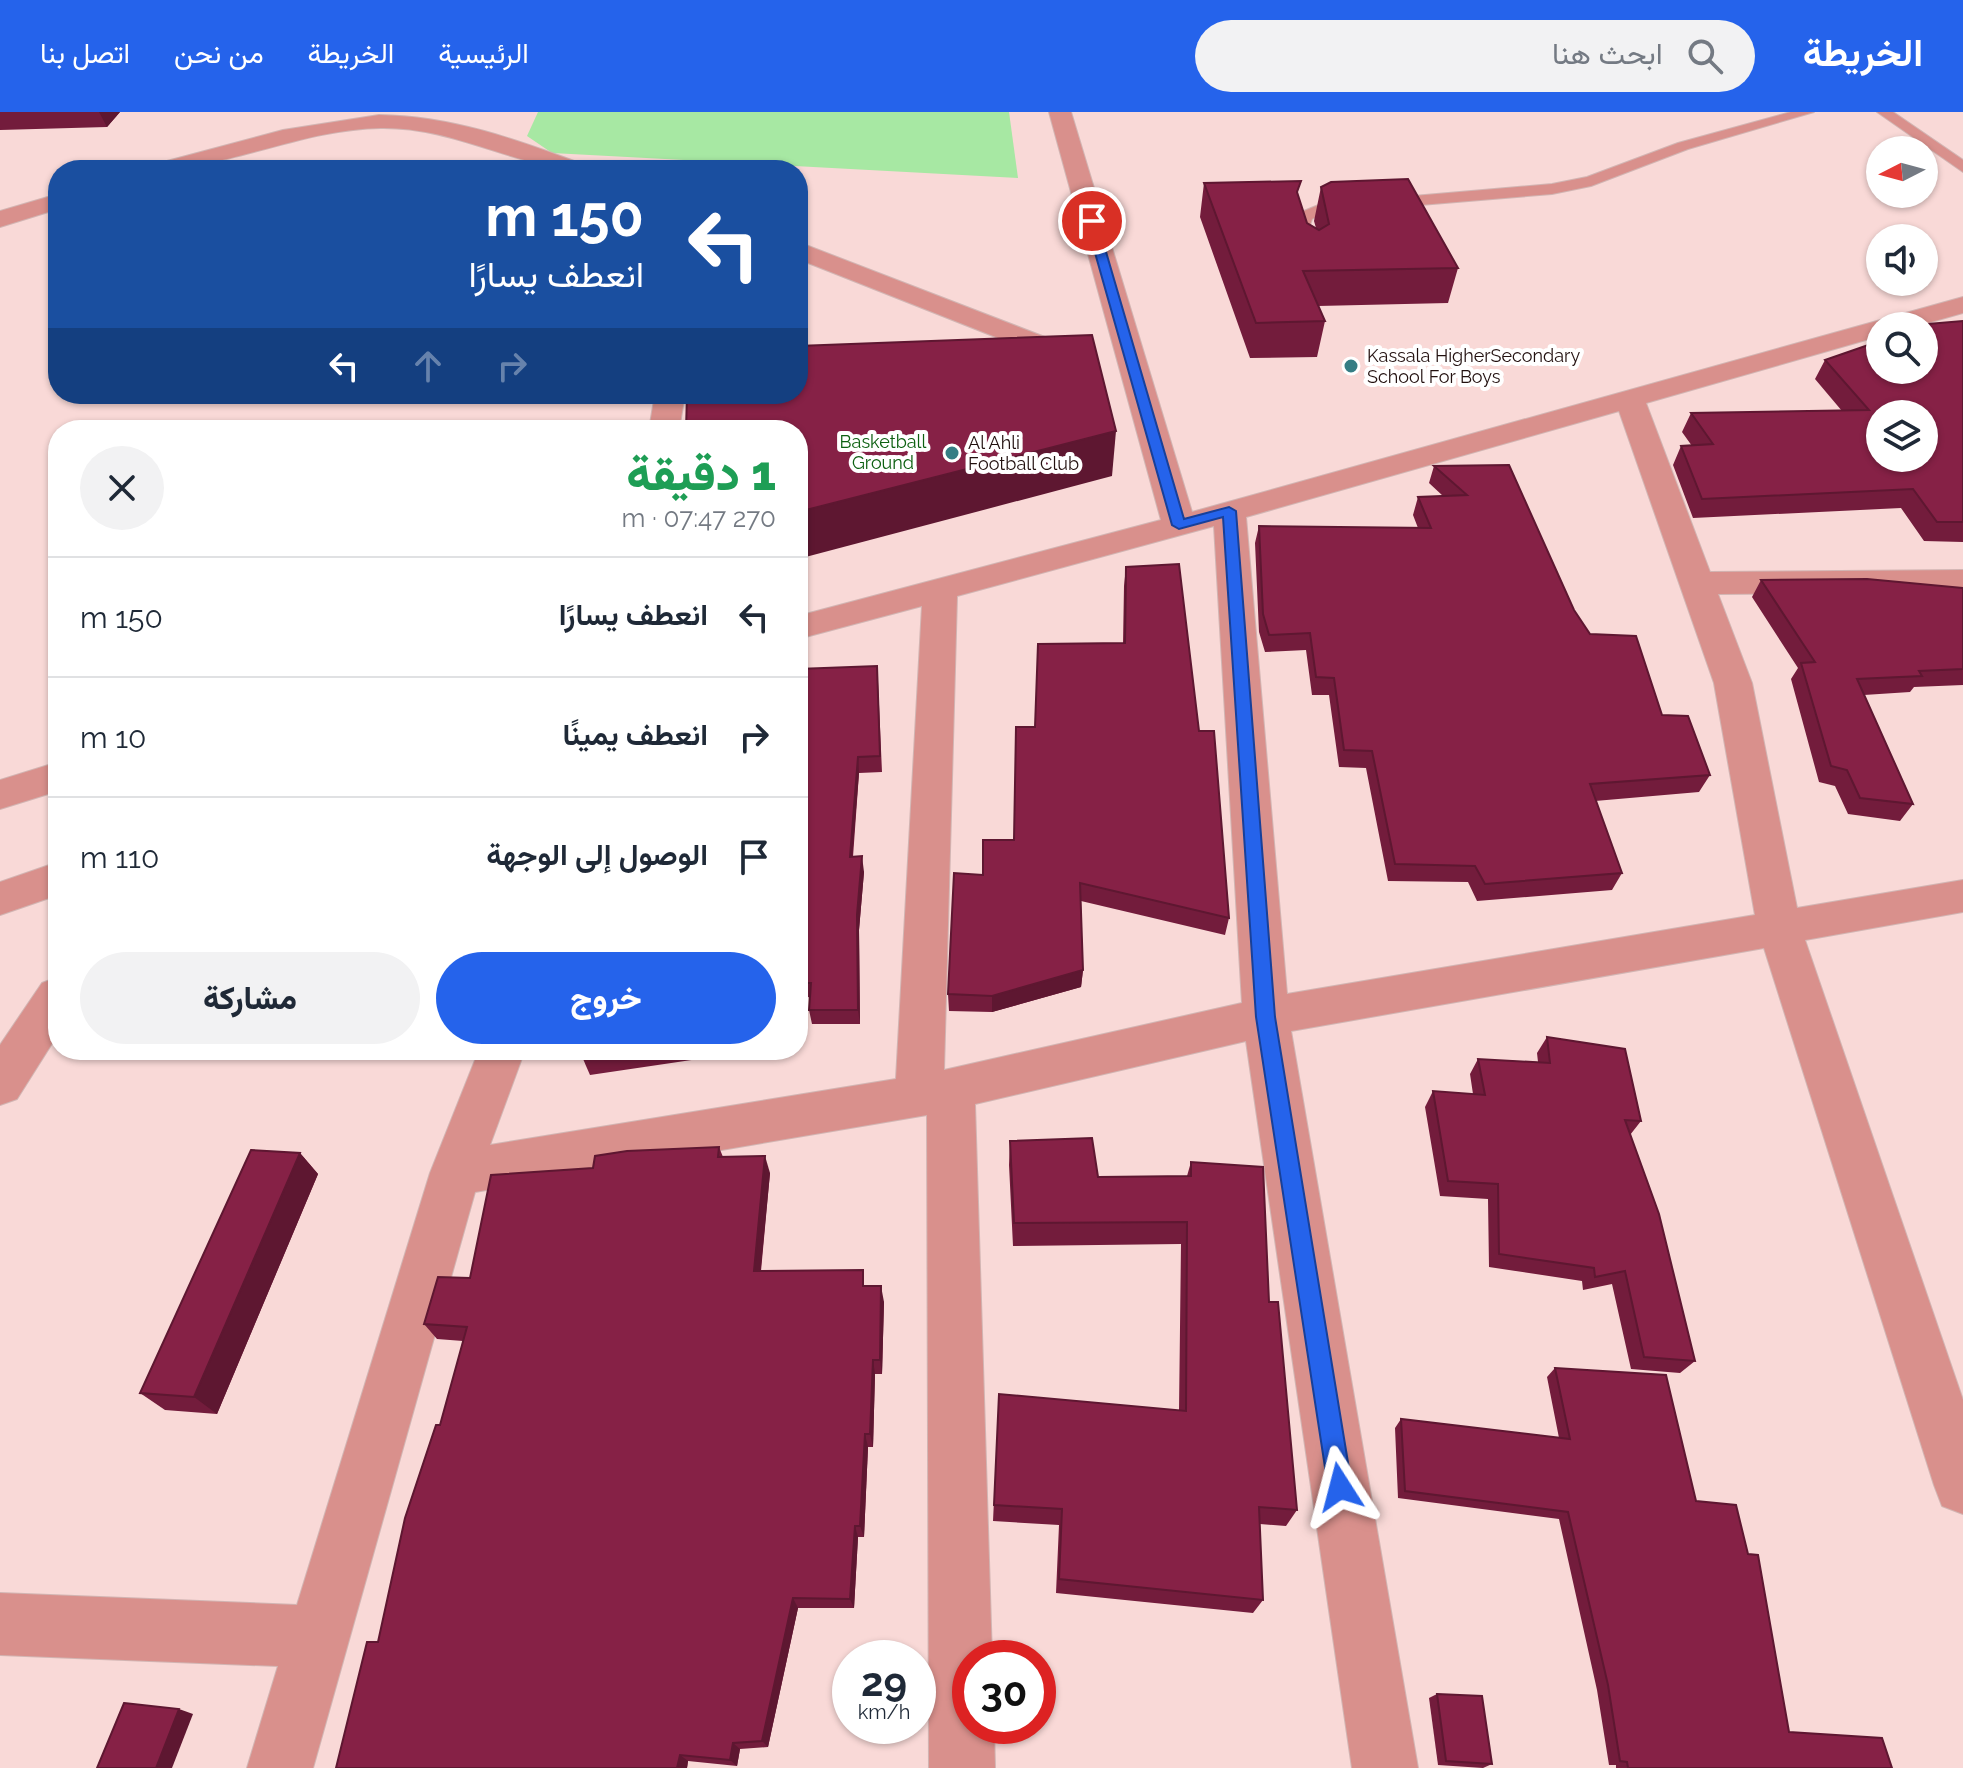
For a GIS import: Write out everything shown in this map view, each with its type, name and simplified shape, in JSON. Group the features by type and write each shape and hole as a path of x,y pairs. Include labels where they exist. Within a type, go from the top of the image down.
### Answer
{"street":[{"path":"1060,112 1179,525"},
{"path":"197,160 351,124 402,121 448,127 547,160"},
{"path":"0,219 48,204"},
{"path":"808,254 1138,384"},
{"path":"1937,312 1963,305"},
{"path":"808,625 1179,525 1866,331"},
{"path":"1629,397 1733,683 1780,930 1963,1485"},
{"path":"1229,511 1266,1017 1385,1768"},
{"path":"1696,583 1963,581"},
{"path":"940,590 935,1093 962,1768"},
{"path":"0,795 48,779"},
{"path":"0,899 48,882"},
{"path":"455,1173 935,1093 1266,1017 1963,896"},
{"path":"0,1085 48,1011"},
{"path":"280,1768 455,1173 498,1060"},
{"path":"0,1624 321,1637"}],"lane":[{"path":"1311,257 1302,225 1305,216 1321,209 1552,189 1591,181 1683,146 1807,112"},
{"path":"1884,112 1943,145 1963,167"}],"green space":[{"path":"538,112 1009,112 1018,178 808,167 808,160 682,160 552,153 527,136"}],"building":[{"path":"1408,179 1458,268 1303,271 1325,321 1256,323 1204,183 1301,181 1297,192 1307,223 1319,230 1329,224 1321,187 1331,182"},
{"path":"1963,321 1963,522 1937,522 1913,489 1702,499 1681,446 1713,444 1691,413 1866,410 1866,472 1938,472 1938,400 1866,400 1866,407 1825,360 1866,346 1866,384 1938,384 1938,323"},
{"name":"Al Ahli Football Club","path":"1092,335 1116,431 808,509 808,420 686,420 687,404 808,404 808,346"},
{"path":"1509,465 1574,610 1590,634 1636,636 1662,715 1688,716 1710,775 1590,784 1622,873 1485,884 1475,866 1395,864 1372,751 1344,750 1334,678 1316,677 1310,633 1269,635 1263,614 1259,526 1431,528 1418,497 1467,495 1434,466"},
{"path":"1179,564 1199,731 1214,731 1229,918 1080,883 1083,970 992,996 948,994 954,873 983,875 983,840 1014,840 1016,727 1035,727 1038,644 1125,643 1126,567"},
{"path":"1867,579 1963,588 1963,669 1919,671 1922,676 1857,679 1913,804 1860,798 1847,770 1831,766 1801,663 1815,662 1761,580"},
{"path":"877,666 880,756 858,757 850,857 862,856 857,915 858,1010 809,1010 808,669"},
{"path":"1547,1037 1625,1049 1641,1121 1625,1120 1659,1214 1695,1361 1644,1357 1625,1271 1595,1277 1594,1268 1499,1254 1498,1184 1448,1181 1433,1091 1485,1095 1478,1059 1550,1063"},
{"path":"1092,1138 1098,1177 1191,1176 1191,1162 1263,1167 1269,1302 1278,1302 1297,1510 1259,1507 1263,1600 1059,1579 1062,1509 994,1505 999,1394 1186,1411 1187,1222 1014,1223 1010,1141"},
{"path":"719,1147 718,1157 765,1156 754,1271 863,1270 863,1286 881,1286 880,1360 873,1360 870,1434 865,1434 860,1526 855,1526 850,1599 793,1598 762,1741 733,1743 730,1760 680,1755 677,1768 336,1768 367,1642 378,1642 405,1518 436,1425 440,1425 467,1327 424,1324 438,1277 470,1278 491,1175 593,1168 595,1156 627,1151"},
{"path":"251,1150 300,1153 194,1397 140,1393"},
{"path":"1555,1368 1666,1375 1696,1501 1736,1505 1748,1554 1758,1555 1789,1732 1882,1738 1892,1768 1628,1768 1627,1762 1620,1761 1608,1685 1568,1512 1405,1491 1401,1419 1570,1439"},
{"path":"1437,1694 1482,1696 1492,1764 1446,1761"},
{"path":"124,1703 179,1709 156,1768 97,1768"}],"place":[{"name":"Kassala HigherSecondary School For Boys","path":"1351,366"},
{"name":"Al Ahli Football Club","path":"952,453"}],"route":[{"path":"1092,221 1179,525 1229,511 1266,1017 1340,1487"}],"park label":[{"name":"Basketball Ground","path":"883,452"}]}
